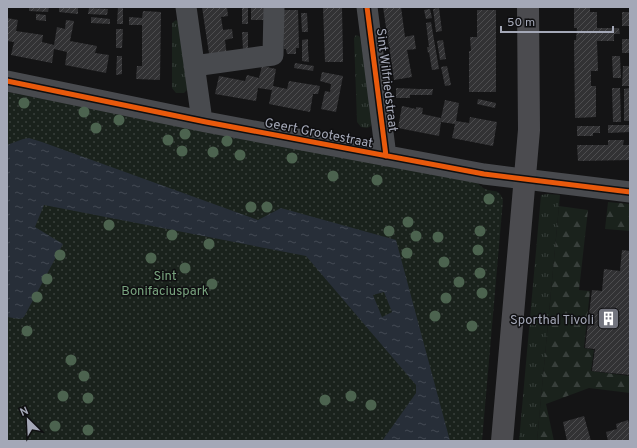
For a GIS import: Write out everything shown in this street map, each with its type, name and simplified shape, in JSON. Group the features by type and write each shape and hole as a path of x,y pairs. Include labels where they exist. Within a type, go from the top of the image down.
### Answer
{"main road":[{"path":"502,441 529,130 528,7"}],"street":[{"path":"186,7 202,121"},
{"name":"Sint Wilfriedstraat","path":"367,7 386,156"},
{"path":"194,66 273,55 274,8"},
{"name":"Geert Grootestraat","path":"7,81 202,121 484,174 630,192"}],"green space":[{"path":"176,20 178,22 188,89 184,93 176,93 172,88 172,23"},
{"path":"356,35 360,38 373,120 371,126 367,128 361,127 357,122 354,38"},
{"name":"Sint Bonifaciuspark","path":"7,92 477,182 485,189 499,193 503,200 482,441 7,441"},
{"path":"541,195 560,195 537,441 519,441"},
{"path":"608,202 630,204 630,231 605,229"},
{"path":"559,206 588,210 579,290 590,291 584,348 594,350 591,371 630,376 630,393 589,388 546,404 554,441 537,441"}],"water":[{"path":"29,138 42,142 258,220 281,208 396,240 450,441 382,441 416,393 416,385 306,256 44,205 35,227 63,244 24,317 20,319 7,317 7,145","holes":["384,292 392,312 382,317 373,295"]}],"building":[{"path":"29,7 49,7 48,12 29,11"},
{"path":"59,7 78,8 78,14 59,12"},
{"path":"118,7 123,8 123,24 117,24"},
{"path":"202,7 227,7 228,16 221,17 223,30 232,29 233,38 225,40 227,57 210,60"},
{"path":"242,7 248,7 248,24 242,24"},
{"path":"251,7 266,7 266,20 251,20"},
{"path":"323,7 342,7 343,62 325,62"},
{"path":"383,7 401,7 405,37 414,35 416,49 407,50 412,77 394,80"},
{"path":"574,7 590,7 590,12 597,12 597,28 619,28 620,34 614,34 614,41 597,41 598,71 591,71 591,86 596,86 596,117 575,118 574,40 576,40 577,28 574,28"},
{"path":"89,8 108,9 107,15 88,14"},
{"path":"439,8 442,31 436,32 433,9"},
{"path":"430,9 432,18 426,19 424,10"},
{"path":"283,10 298,10 299,48 296,48 296,54 287,54 286,49 284,49"},
{"path":"477,10 496,10 496,92 469,92 469,51 471,51 470,37 477,37"},
{"path":"143,11 161,12 160,80 136,79 137,66 142,66 142,25 129,25 129,17 142,18"},
{"path":"622,12 630,12 630,26 622,26"},
{"path":"301,13 307,13 308,32 302,32"},
{"path":"36,14 46,15 46,21 36,20"},
{"path":"91,17 110,19 110,24 91,23"},
{"path":"7,18 18,20 16,31 43,35 42,42 54,45 57,27 65,29 66,20 74,21 70,41 97,46 95,53 109,55 106,73 65,65 67,52 54,49 52,63 11,55 14,42 7,41"},
{"path":"431,22 439,69 432,70 427,47 429,47 426,23"},
{"path":"116,29 123,29 122,48 116,48"},
{"path":"242,32 248,32 248,50 243,50"},
{"path":"308,39 309,62 302,61 302,40"},
{"path":"622,39 630,39 630,53 622,53"},
{"path":"443,40 446,59 440,60 437,41"},
{"path":"117,56 122,56 122,74 116,75"},
{"path":"612,56 620,56 621,78 613,78"},
{"path":"295,63 314,66 313,71 294,68"},
{"path":"262,66 276,69 273,86 287,89 289,81 320,86 318,94 313,94 310,112 269,104 272,90 258,88 256,101 215,94 219,76 245,81 247,75 259,78"},
{"path":"447,66 451,85 445,86 441,67"},
{"path":"623,66 630,66 630,86 622,86"},
{"path":"322,72 343,76 336,112 321,109 325,91 330,92 331,84 320,81"},
{"path":"396,88 433,89 432,95 410,95 410,98 396,98"},
{"path":"612,88 620,88 621,122 613,122"},
{"path":"630,88 630,121 624,121 624,89"},
{"path":"478,99 496,103 495,108 477,104"},
{"path":"445,100 459,103 456,121 469,123 470,117 497,122 493,146 452,138 455,124 441,122 439,136 398,128 402,106 416,109 416,107 423,108 422,114 441,118"},
{"path":"608,125 630,125 630,132 608,133"},
{"path":"577,126 600,126 600,133 593,133 593,136 577,136"},
{"path":"608,140 624,140 623,145 630,145 630,160 578,161 577,145 608,145"},
{"name":"Sporthal Tivoli","path":"622,250 630,251 630,375 592,371 595,349 585,348 592,290 602,291 604,269 620,271"},
{"path":"584,416 591,441 567,441 563,422"},
{"path":"628,420 630,439 625,441 608,441 606,432 617,429 616,424"}],"cycle path":[{"path":"367,7 386,156"},
{"path":"7,81 206,122 484,174 630,192"}],"place":[{"name":"Sporthal Tivoli","path":"609,319"}]}
